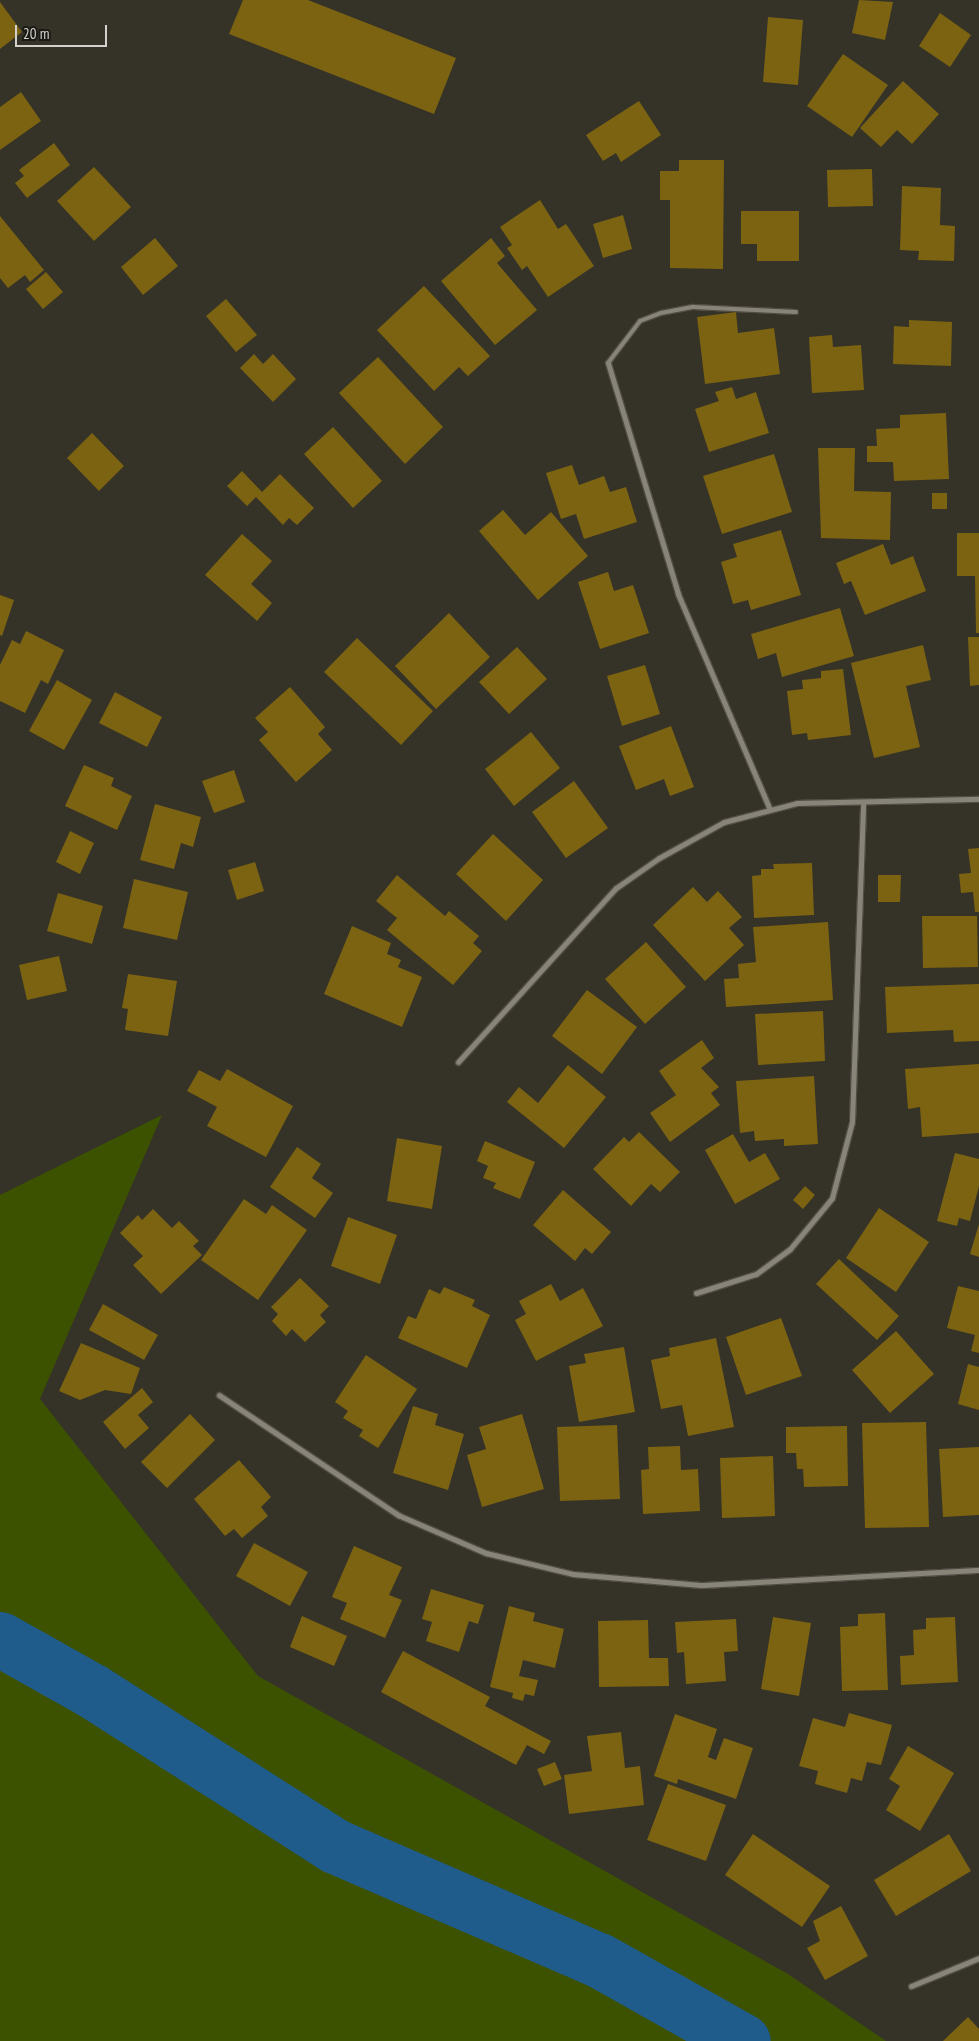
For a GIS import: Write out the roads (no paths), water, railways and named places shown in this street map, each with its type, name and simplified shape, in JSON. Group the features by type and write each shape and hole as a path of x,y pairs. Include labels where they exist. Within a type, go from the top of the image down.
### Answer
{"street":[{"path":"608,363 678,594 769,808"},
{"path":"458,1062 616,888 659,858 724,822 769,808 862,802 979,799"},
{"path":"696,1293 756,1274 790,1249 832,1198 852,1122 862,802"},
{"path":"219,1395 398,1515 486,1553 563,1572 701,1585 979,1570"},
{"path":"911,1986 979,1958"}],"lane":[{"path":"608,363 640,321 661,312 693,307 796,312"}],"waterway":[{"path":"0,1639 91,1690 335,1846 599,1960 743,2041"}]}
